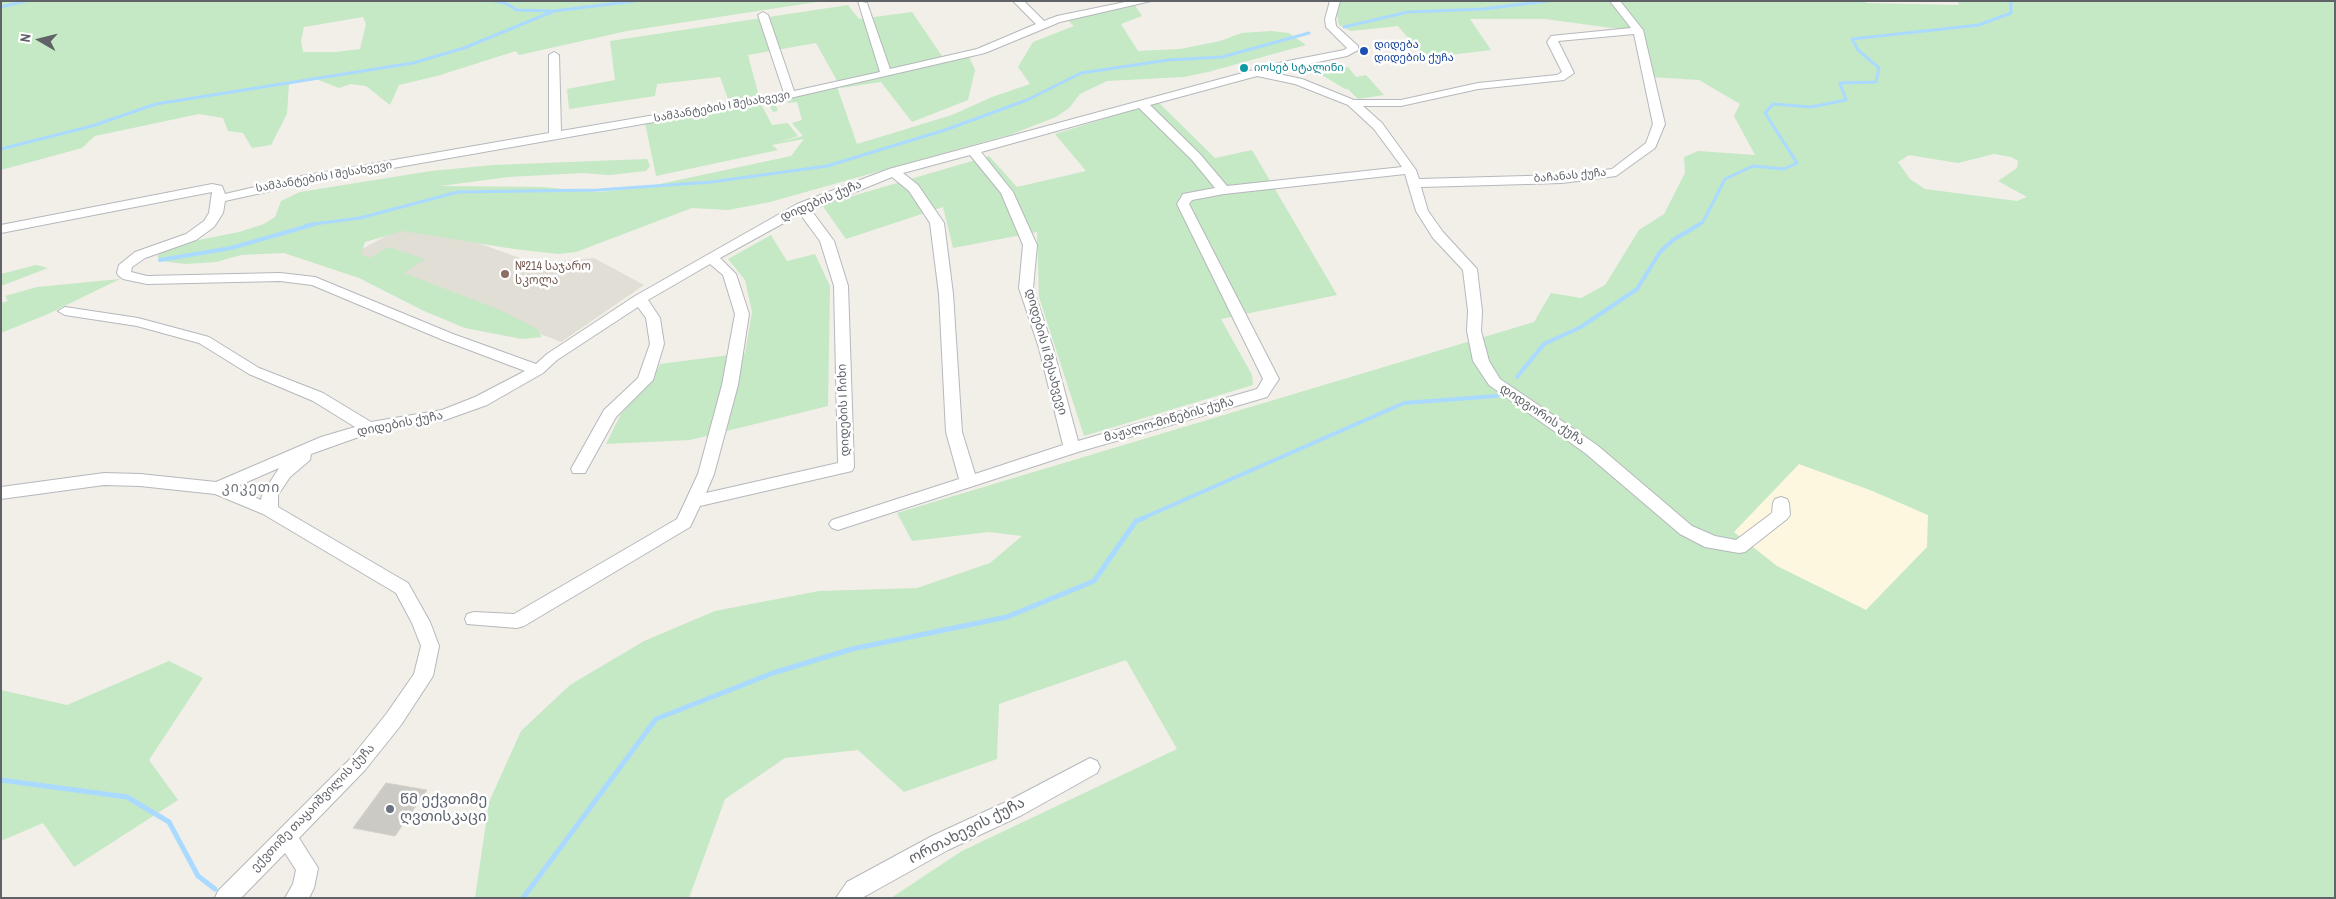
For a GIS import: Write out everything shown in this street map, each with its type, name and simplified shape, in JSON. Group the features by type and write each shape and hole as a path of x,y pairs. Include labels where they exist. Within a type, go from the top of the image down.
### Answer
{"street":[{"path":"1018,1 1043,25"},
{"path":"981,51 1057,19 1146,1"},
{"name":"დიდების ქუჩა","path":"217,488 327,441 369,428 445,415 481,401 538,370 552,357 640,299 802,207 893,172 1287,64 1339,55 1354,48 1330,27 1330,19 1335,1"},
{"name":"ბაჩანას ქუჩა","path":"1413,176 1562,179 1616,172 1651,145 1659,124 1638,30 1615,1"},
{"path":"862,3 886,74"},
{"path":"763,14 790,95"},
{"path":"1352,103 1400,103 1422,100 1478,86 1560,78 1568,73 1552,42 1555,38 1638,30"},
{"name":"სამპანტების I შესახვევი","path":"1,229 272,186 790,95 981,51"},
{"path":"554,55 555,136"},
{"name":"დიდგორის ქუჩა","path":"1256,74 1298,81 1352,103 1378,126 1413,176 1422,211 1438,234 1470,269 1476,311 1474,331 1481,361 1494,382 1516,399 1541,413 1592,448 1686,530 1711,542 1739,547 1781,515 1781,504"},
{"path":"1142,104 1196,156 1224,190"},
{"name":"დიდების II შესახვევი","path":"974,151 1007,192 1030,245 1026,288 1046,348 1072,448"},
{"path":"893,172 914,188 937,223 946,294 954,432 969,484"},
{"name":"მაჟალო-მიწების ქუჩა","path":"838,524 969,484 1072,448 1262,393 1271,379 1183,204 1188,197 1224,190 1413,176"},
{"path":"215,194 216,213 209,224 199,232 140,255 126,265 124,273 128,276 147,280 280,277 315,281 448,337 538,370"},
{"name":"დიდების I ჩიხი","path":"693,502 846,467 841,286 827,242 802,207"},
{"path":"474,620 517,621 684,523 706,474 730,385 742,314 729,274 712,258"},
{"path":"579,469 610,414 645,380 657,344 653,318 640,299"},
{"path":"65,311 138,322 204,340 254,371 318,397 369,428"},
{"path":"269,510 270,495 284,473 327,441"},
{"name":"ექვთიმე თაყაიშვილის ქუჩა","path":"1,493 104,479 140,480 217,488 269,510 402,588 421,622 430,646 423,676 394,719 358,764 226,898"},
{"name":"ორთახევის ქუჩა","path":"847,898 856,889 940,843 1015,808 1090,767"},
{"path":"286,837 307,868 303,888 296,898"}],"shaded area":[{"name":"№214 საჯარო სკოლა","path":"433,227 534,263 594,258 644,285 561,342 358,263 358,251 399,229"},
{"path":"1799,464 1870,490 1928,515 1927,547 1866,610 1777,566 1734,532"}],"green space":[{"path":"1,1 823,1 627,31 519,55 516,51 437,76 399,85 390,105 366,86 351,84 339,88 316,79 289,84 287,114 271,145 252,148 243,133 228,131 223,118 199,114 95,136 82,148 1,170","holes":["363,17 366,24 360,49 336,52 303,52 301,41 304,27"]},
{"path":"1132,1 1142,16 1121,24 1138,51 1180,49 1220,41 1242,33 1271,31 1289,33 1306,45 1184,77 1107,81 1080,94 1069,108 1056,117 1012,134 770,202 728,210 692,208 576,252 558,254 514,249 403,231 365,242 361,254 370,258 388,247 425,259 404,273 500,310 536,328 542,337 522,339 465,328 424,311 359,278 284,253 241,255 216,262 186,264 161,261 157,256 168,246 239,232 264,224 275,217 281,201 300,192 431,171 493,165 647,159 650,166 646,171 609,175 582,173 509,177 440,186 541,187 600,192 646,187 791,156 804,139 772,145 778,150 656,176 645,123 731,107 720,77 657,84 655,96 569,109 567,89 615,80 610,41 848,5 859,19 912,12 944,59 967,52 975,70 968,100 912,122 881,82 841,88 816,43 748,55 761,104 772,125 788,123 798,136 780,142 803,136 792,123 802,120 797,102 789,103 784,100 776,106 778,111 773,112 768,103 770,101 837,87 857,144 952,115 992,97 1030,84 1018,67 1033,42 1074,26 1064,17"},
{"path":"1342,1 1864,1 1866,3 1959,5 1958,1 2335,1 2335,898 891,898 962,851 1177,749 1126,660 999,704 997,759 904,792 858,750 785,758 725,799 689,898 475,898 489,802 521,731 570,685 644,641 715,611 819,591 917,588 990,563 1022,536 989,532 912,541 897,513 1534,322 1551,293 1581,298 1605,285 1639,230 1664,214 1685,173 1684,157 1698,151 1755,155 1734,116 1740,104 1699,80 1649,77 1647,45 1642,32 1545,19 1470,19 1491,50 1425,58 1398,26 1351,31 1339,25 1335,5","holes":["1994,154 2011,157 2018,161 2017,168 1998,181 2027,197 2017,201 1925,189 1910,179 1898,162 1909,155 1958,163","1799,464 1870,490 1928,515 1927,547 1866,610 1777,566 1734,532"]},
{"path":"1335,62 1340,68 1348,67 1356,77 1366,75 1384,95 1358,99 1348,89 1307,66"},
{"path":"1158,102 1215,158 1252,150 1337,295 1221,319 1252,375 1253,385 1084,436 1039,297 1037,232 953,248 943,207 846,239 822,205 989,156 1017,187 1086,171 1055,134"},
{"path":"771,235 787,261 815,254 830,286 828,406 690,440 606,444 621,414 652,381 660,364 745,353 752,312 745,280 728,259"},
{"path":"36,265 48,268 1,286 1,274"},
{"path":"120,279 48,314 1,333 1,303 8,301 5,296 37,287"},
{"path":"169,661 203,678 149,760 178,800 74,867 43,823 1,841 1,690 67,705"}],"building":[{"name":"წმ ექვთიმე ღვთისკაცი","path":"386,783 427,790 395,836 353,828"}],"waterway":[{"path":"1,7 26,1"},
{"path":"494,1 505,3 517,10 554,11"},
{"path":"554,11 635,1"},
{"path":"1344,27 1408,12 1483,9 1548,1"},
{"path":"1698,225 1703,222 1725,179 1753,166 1784,169 1797,163 1765,113 1773,104 1811,107 1846,100 1840,83 1876,82 1879,68 1858,50 1852,39 1979,25 2011,13 2011,1"},
{"path":"1,149 92,126 156,104 413,63 464,48 554,11"},
{"path":"306,225 360,218 458,192 598,190 711,182 827,166 945,130 1027,100 1081,73 1168,60 1222,57 1309,33"},
{"path":"160,260 231,248 315,224"},
{"path":"1517,377 1544,344 1581,327 1637,289 1660,252 1673,240 1700,224"},
{"path":"1143,518 1404,403 1497,396"},
{"path":"523,898 656,719 773,673 852,649 1007,617 1094,581 1136,521 1146,517"},
{"path":"1,780 127,797 169,822 198,876 215,889"}],"place":[{"name":"დიდება დიდების ქუჩა","path":"1364,51"},
{"name":"იოსებ სტალინი","path":"1244,68"},
{"name":"№214 საჯარო სკოლა","path":"505,274"},
{"name":"წმ ექვთიმე ღვთისკაცი","path":"390,809"}],"district":[{"name":"კიკეთი","path":"251,488"}]}
